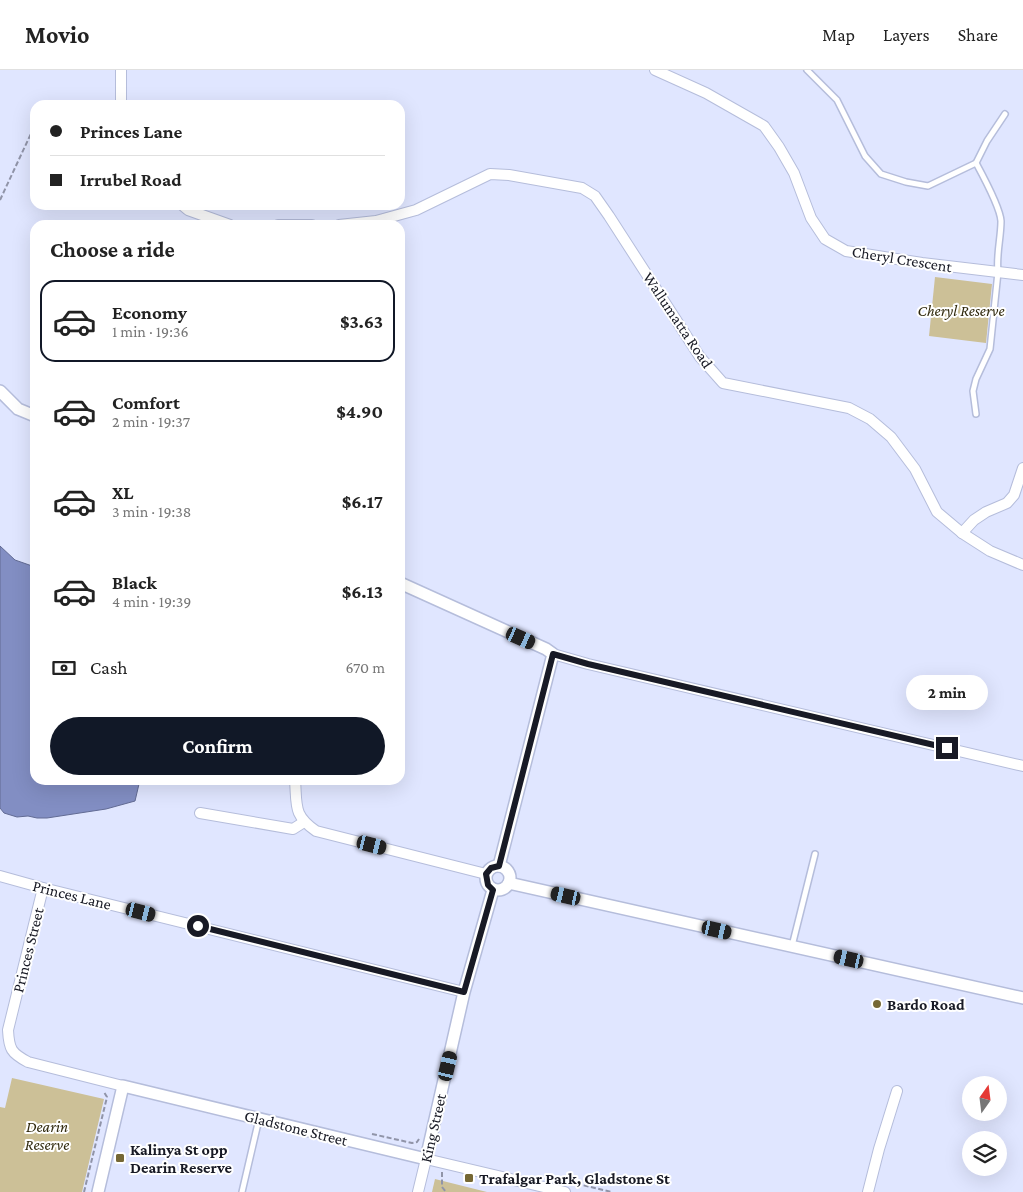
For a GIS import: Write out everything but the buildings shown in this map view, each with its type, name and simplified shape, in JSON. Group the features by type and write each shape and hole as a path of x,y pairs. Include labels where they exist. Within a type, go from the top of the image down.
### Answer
{"street":[{"path":"121,70 121,100"},
{"name":"Cheryl Crescent","path":"655,70 706,93 764,126 794,173 811,218 825,239 846,251 922,263 1023,275"},
{"name":"Wallumatta Road","path":"380,220 416,210 490,174 508,175 582,188 595,196 700,357 718,379 723,383 849,408 870,419 891,437 915,469 937,512 962,533 990,551 1023,565"},
{"path":"188,210 216,220"},
{"path":"0,391 18,409 30,414"},
{"path":"962,533 974,520 986,512 1007,503 1014,495 1023,468"},
{"path":"405,585 546,649 553,654 1023,766"},
{"path":"499,866 553,654"},
{"path":"295,785 298,813 304,822 316,831 486,874"},
{"path":"200,813 293,830 304,822"},
{"path":"499,866 507,870 509,883 504,889 493,890 488,885 486,874 491,868 499,866"},
{"name":"Princes Lane","path":"0,876 464,992"},
{"path":"509,883 1023,998"},
{"name":"Princes Street","path":"28,1062 16,1056 9,1045 8,1030 43,888"},
{"name":"King Street","path":"418,1192 464,992 493,890"},
{"name":"Gladstone Street","path":"28,1062 565,1192"},
{"path":"98,1192 123,1086"},
{"path":"868,1192 897,1091"}],"lane":[{"path":"807,70 836,100 865,156 881,174 906,182 928,186 976,163 987,141 1005,114"},
{"path":"976,163 988,184 1001,219 990,349 976,379 973,391 976,414"},
{"path":"792,947 815,854"},
{"path":"242,1192 260,1119"}],"path":[{"path":"0,200 30,136"},
{"path":"84,1192 107,1098 106,1093 102,1090"},
{"path":"442,1172 442,1187 446,1192"}],"green space":[{"name":"Cheryl Reserve","path":"935,277 992,284 986,343 929,336"},
{"name":"Dearin Reserve","path":"12,1078 104,1099 82,1192 0,1192 0,1107 5,1108"},
{"path":"435,1179 487,1192 432,1192"}],"water":[{"path":"0,546 15,560 30,565 30,785 139,785 135,801 106,809 37,818 28,816 17,817 4,813 0,808"}],"place":[{"name":"Bardo Road","path":"877,1004"},
{"name":"Kalinya St opp Dearin Reserve","path":"120,1158"},
{"name":"Trafalgar Park, Gladstone St","path":"469,1178"}],"route":[{"path":"198,926 464,992 493,890 486,881 486,874 491,868 499,866 553,654 588,664 947,748"}]}
